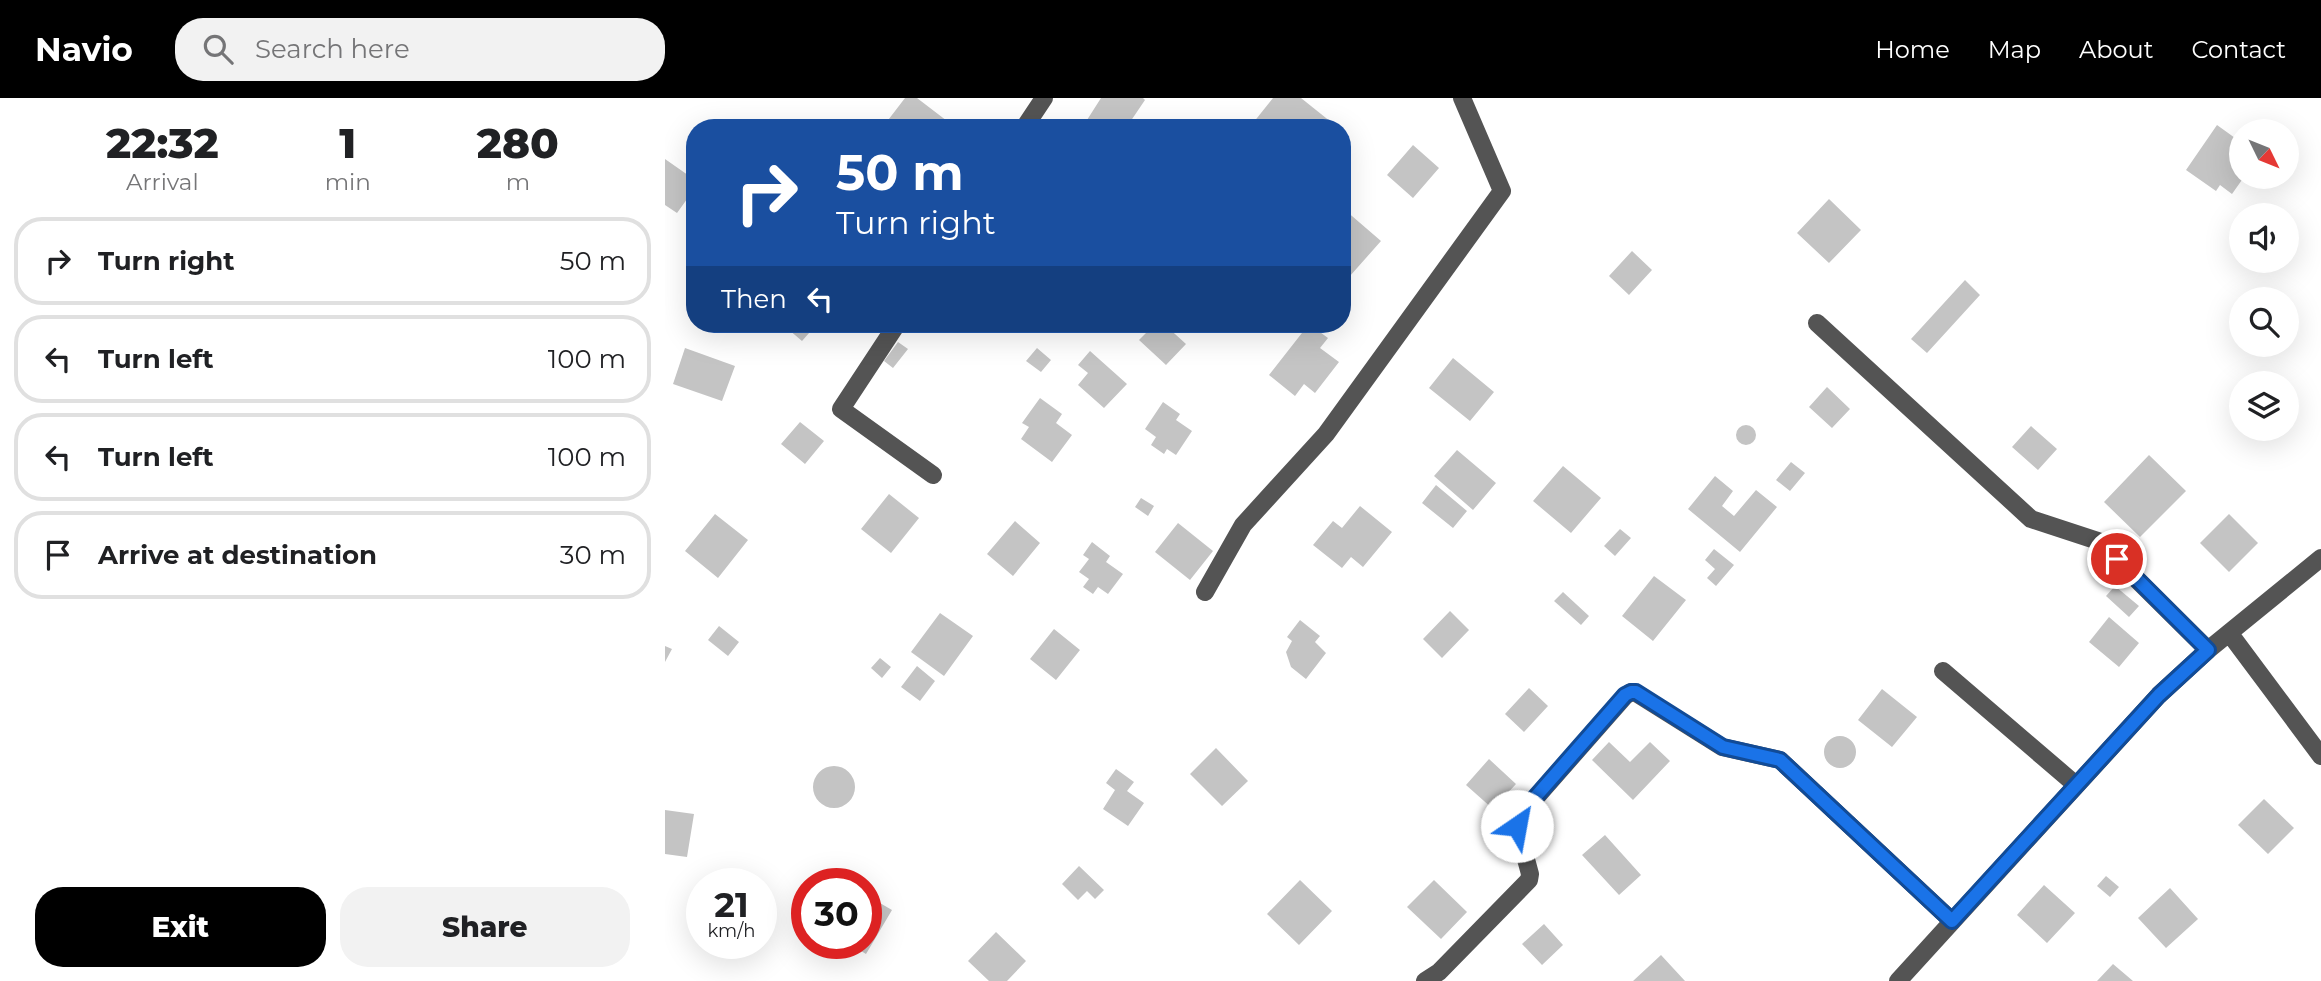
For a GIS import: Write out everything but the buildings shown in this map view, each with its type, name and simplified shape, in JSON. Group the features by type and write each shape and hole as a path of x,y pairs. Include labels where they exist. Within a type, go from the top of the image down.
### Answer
{"street":[{"path":"1030,119 1044,98"},
{"path":"1205,592 1243,525 1326,434 1502,191 1462,98"},
{"path":"1817,323 2031,519 2098,541 2208,650"},
{"path":"891,333 841,409 933,475"},
{"path":"1898,981 2159,695 2208,650 2321,558"},
{"path":"2230,634 2321,756"},
{"path":"1943,671 2077,785"},
{"path":"1425,981 1439,972 1529,880 1530,874 1517,818 1625,695 1631,692 1636,692 1723,747 1780,760 1952,921"}],"route":[{"path":"1517,826 1517,818 1625,695 1636,692 1723,747 1780,760 1952,921 2159,695 2208,650 2117,559"}]}
